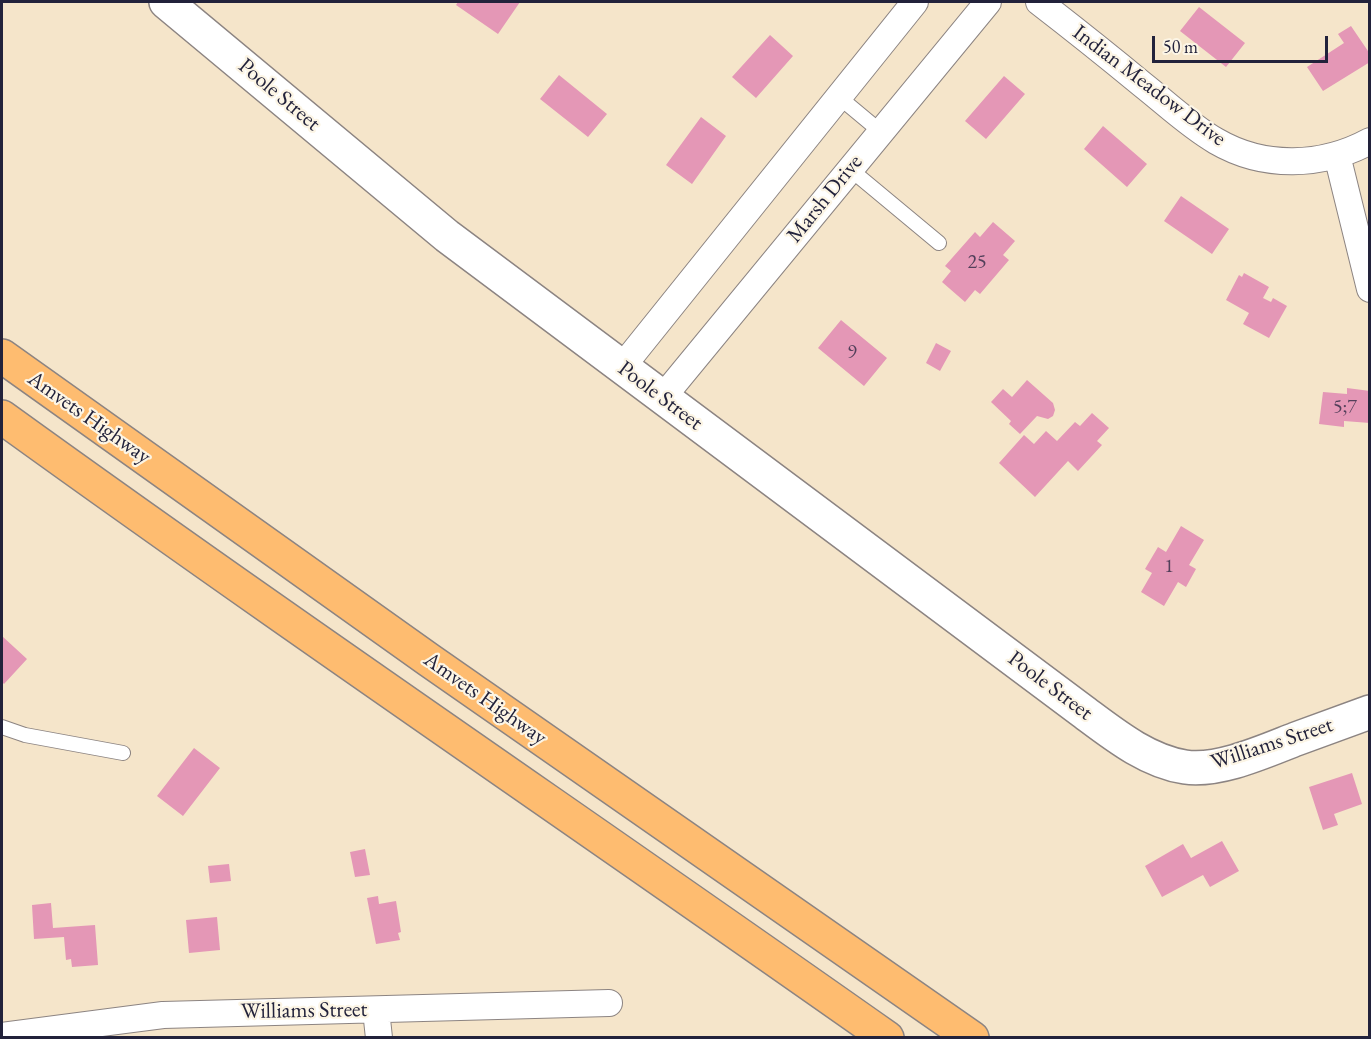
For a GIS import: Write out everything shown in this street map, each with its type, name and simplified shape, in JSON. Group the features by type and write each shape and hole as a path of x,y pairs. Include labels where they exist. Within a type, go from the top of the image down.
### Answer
{"highway":[{"name":"Amvets Highway","path":"2,356 429,660 972,1038"},
{"name":"Amvets Highway","path":"2,417 163,534 558,806 887,1038"}],"street":[{"name":"Poole Street","path":"166,2 447,236 1109,730 1153,757 1173,764"},
{"path":"622,367 915,2"},
{"name":"Marsh Drive","path":"663,397 988,2"},
{"name":"Indian Meadow Drive","path":"1039,2 1216,141 1250,155 1285,161 1302,161 1337,155 1370,141"},
{"path":"1337,155 1370,289"},
{"name":"Williams Street","path":"1173,764 1204,767 1239,759 1370,712"},
{"name":"Williams Street","path":"2,1036 163,1015 609,1003"},
{"path":"376,1010 379,1038"}],"lane":[{"path":"838,97 881,132"},
{"path":"850,169 939,243"},
{"path":"2,727 25,735 123,753"}],"building":[{"path":"458,2 520,2 498,34 456,5"},
{"path":"1199,7 1245,43 1226,67 1180,31"},
{"path":"1351,26 1370,54 1370,62 1323,91 1307,67 1344,43 1338,34"},
{"path":"770,35 793,56 756,98 732,77"},
{"path":"559,75 607,114 588,137 540,99"},
{"path":"1004,76 1025,94 986,139 965,121"},
{"path":"701,117 726,136 692,184 666,165"},
{"path":"1103,126 1147,164 1127,187 1084,149"},
{"path":"1181,196 1229,229 1212,254 1164,221"},
{"path":"993,222 1015,241 1003,255 1009,260 980,294 975,290 965,302 942,282 951,271 945,266 975,232 980,237"},
{"path":"1244,273 1269,287 1263,298 1271,302 1273,298 1287,306 1269,338 1243,324 1249,313 1226,300 1239,275 1242,277"},
{"path":"841,320 887,358 864,386 818,348"},
{"path":"936,343 951,351 940,371 926,363"},
{"path":"1027,380 1053,403 1055,410 1053,416 1048,419 1037,416 1020,434 1009,424 1011,421 991,402 1003,389 1012,397"},
{"path":"1347,388 1370,391 1370,423 1344,421 1344,427 1319,424 1323,392 1347,394"},
{"path":"1092,413 1109,428 1097,441 1102,445 1078,471 1068,461 1035,497 999,463 1024,435 1034,444 1046,431 1057,441 1075,422 1080,426"},
{"path":"1181,526 1204,540 1189,565 1196,569 1186,587 1178,582 1164,606 1141,592 1152,573 1145,569 1158,547 1166,552"},
{"path":"2,636 27,659 4,684 2,682"},
{"path":"194,748 220,768 183,816 157,796"},
{"path":"1352,773 1362,804 1334,814 1338,825 1323,830 1309,787"},
{"path":"1222,841 1239,871 1210,887 1203,875 1162,897 1145,866 1183,844 1191,858"},
{"path":"365,849 370,875 355,877 350,852"},
{"path":"229,864 231,881 210,883 208,866"},
{"path":"378,896 379,904 396,901 401,932 398,933 400,940 376,944 367,898"},
{"path":"51,903 53,928 95,925 98,965 72,967 71,959 66,960 64,937 34,939 32,905"},
{"path":"217,917 220,950 189,953 186,920"}]}
